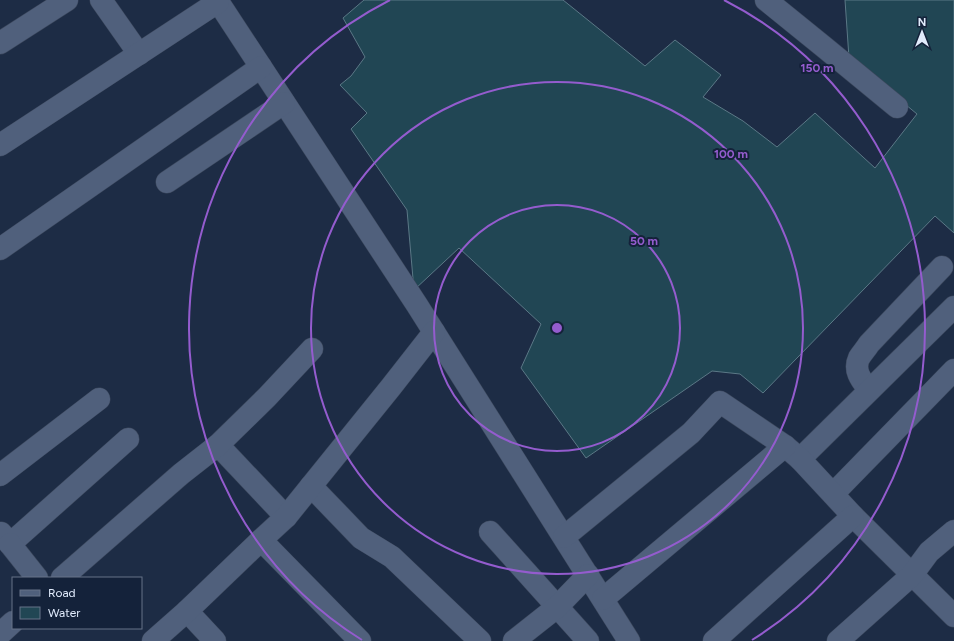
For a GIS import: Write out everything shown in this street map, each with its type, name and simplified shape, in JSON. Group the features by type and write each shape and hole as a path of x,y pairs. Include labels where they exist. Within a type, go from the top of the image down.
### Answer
{"street":[{"path":"0,43 67,0"},
{"path":"101,0 139,54"},
{"path":"766,0 897,107"},
{"path":"0,145 217,1 434,332 630,641"},
{"path":"0,249 261,67"},
{"path":"167,182 284,103"},
{"path":"869,390 859,376 857,368 859,358 869,344 942,267"},
{"path":"603,599 869,390 954,307"},
{"path":"153,641 187,611 286,517 434,332"},
{"path":"63,577 181,474 218,445 267,397 312,349"},
{"path":"833,494 954,370"},
{"path":"0,475 99,399"},
{"path":"564,537 691,433 720,402 792,452 853,516 954,616"},
{"path":"36,577 3,535 128,439"},
{"path":"218,445 286,517"},
{"path":"311,486 361,538 392,558 480,641"},
{"path":"714,641 853,516"},
{"path":"838,641 912,575 929,552 954,530"},
{"path":"490,532 588,641"},
{"path":"261,540 360,641"},
{"path":"514,641 557,607 588,575"},
{"path":"187,611 215,641"},
{"path":"0,634 12,623"}],"water":[{"path":"364,0 563,0 645,66 675,40 721,75 703,97 743,121 777,147 815,113 875,168 917,114 849,58 845,0 954,0 954,233 935,216 763,393 740,374 712,371 586,458 521,368 541,324 459,248 414,290 407,210 351,129 367,113 340,85 351,76 365,57 343,18"}]}
